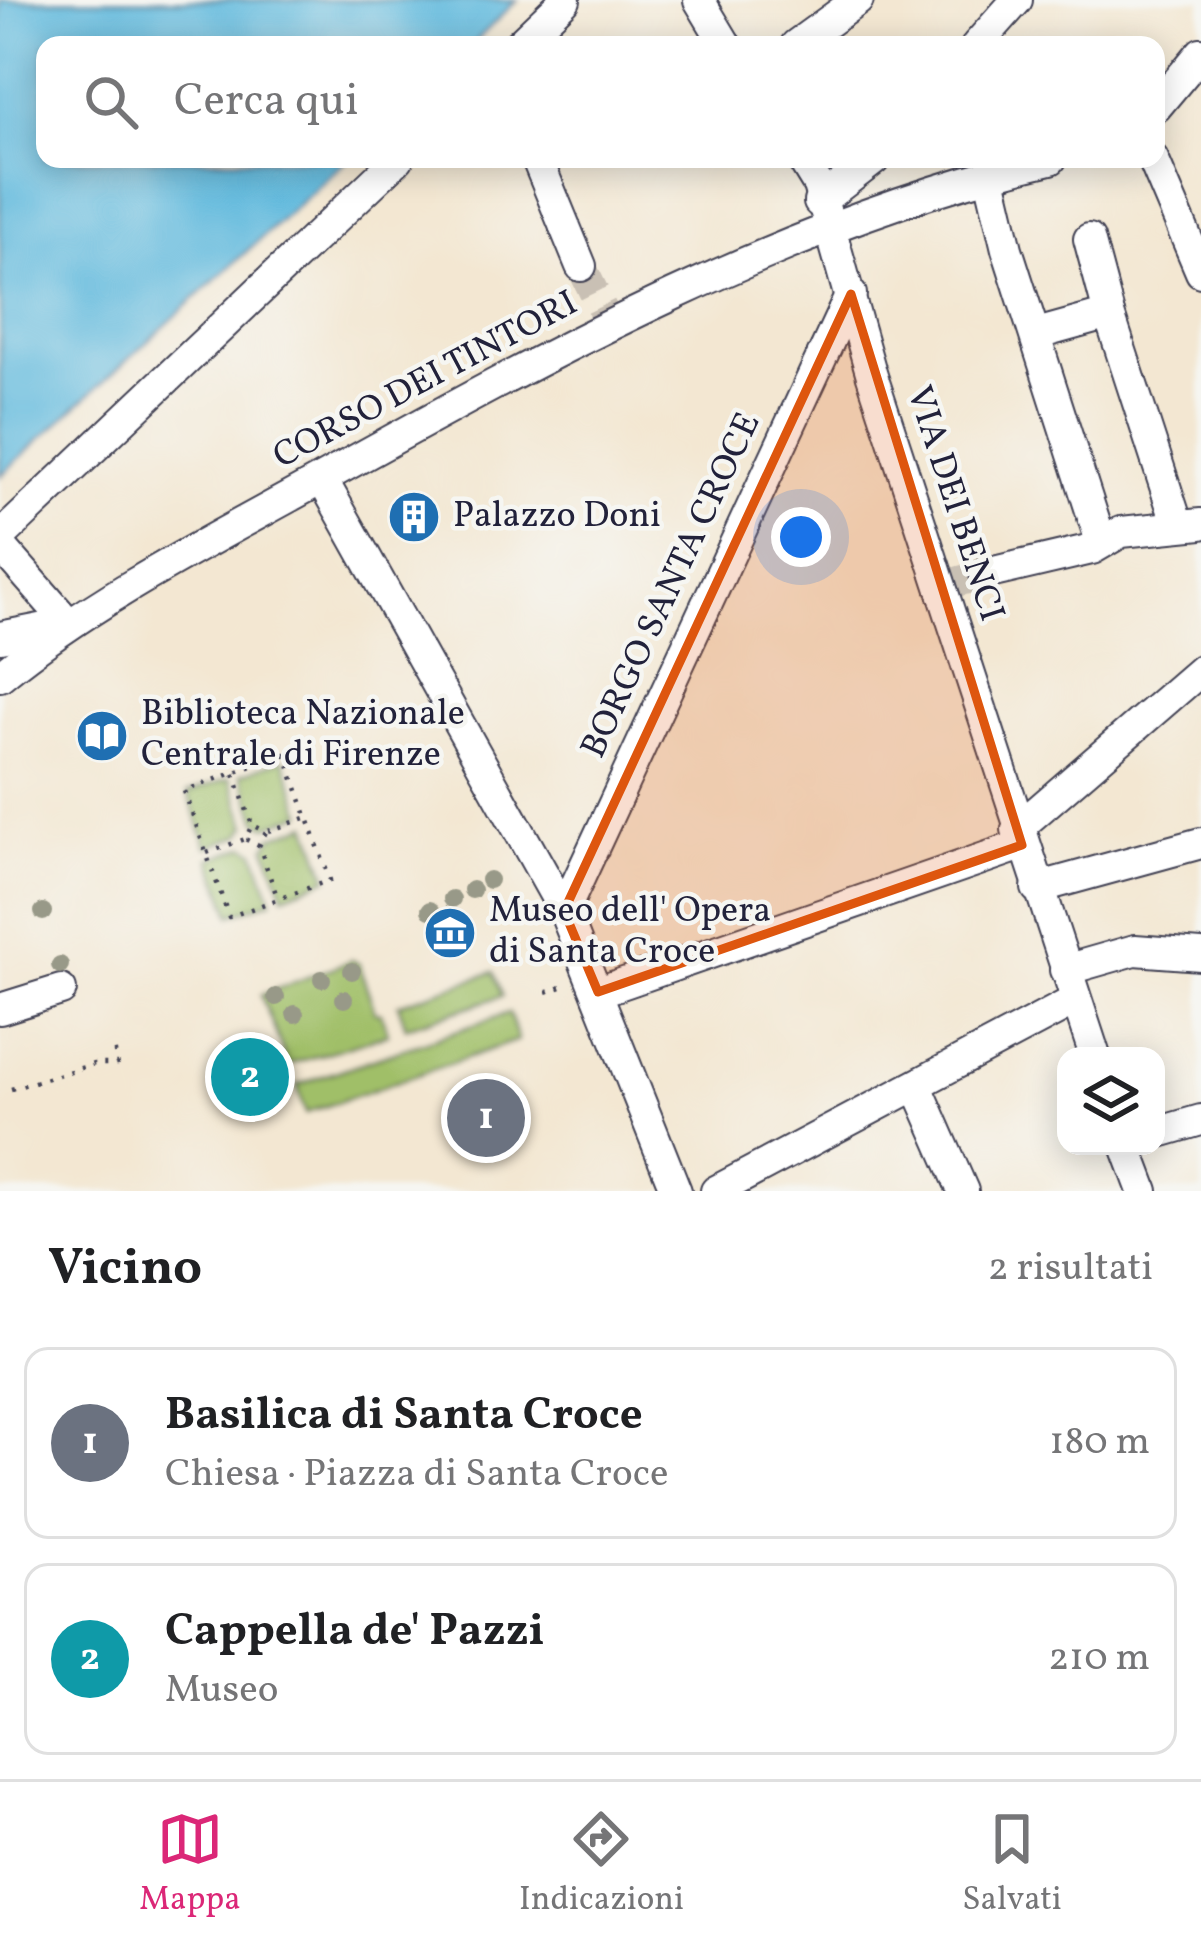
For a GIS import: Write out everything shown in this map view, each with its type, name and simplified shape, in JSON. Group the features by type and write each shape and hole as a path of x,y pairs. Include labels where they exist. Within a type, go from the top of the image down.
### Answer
{"street":[{"path":"527,36 565,0"},
{"path":"700,0 721,36"},
{"path":"808,36 858,0"},
{"path":"985,36 1017,0"},
{"path":"1165,96 1201,53"},
{"path":"68,623 0,541 389,168"},
{"path":"541,168 581,266"},
{"name":"VIA DEI BENCI","path":"792,168 825,214"},
{"name":"VIA DEI BENCI","path":"808,168 818,185 1019,837 1092,1047"},
{"path":"825,214 866,168"},
{"path":"825,214 1011,168"},
{"path":"1157,168 1200,263"},
{"path":"989,173 1007,249 1101,542"},
{"name":"CORSO DEI TINTORI","path":"68,623 473,394 825,214"},
{"path":"986,574 1101,542 1120,532 1189,524 1109,314 1089,238"},
{"name":"BORGO SANTA CROCE","path":"564,911 851,294"},
{"path":"1037,334 1109,314"},
{"path":"322,479 564,911 676,1191"},
{"path":"0,638 68,623"},
{"path":"0,676 68,623"},
{"path":"594,982 1019,837 1201,670"},
{"path":"1037,888 1201,843"},
{"path":"1065,970 1135,950 1201,955"},
{"path":"0,1009 61,990"},
{"path":"716,1191 1077,1004"},
{"path":"919,1091 963,1191"},
{"path":"1165,1130 1201,1120"},
{"path":"1129,1155 1143,1191"}],"path":[{"path":"285,754 308,817 330,880 229,917 184,790 285,754"},
{"path":"233,773 252,825 266,832"},
{"path":"259,846 266,832 308,817"},
{"path":"207,853 245,839 252,825"},
{"path":"245,839 259,846 278,899"},
{"path":"10,1090 94,1064 117,1064 114,1046"}],"highlighted area":[{"path":"851,294 1022,845 598,992 564,911"}],"green space":[{"path":"284,759 303,813 268,826 258,821 241,774"},
{"path":"230,778 247,825 241,835 207,847 188,793"},
{"path":"308,824 328,878 284,895 266,847 272,837"},
{"path":"246,846 255,851 272,900 231,915 211,859"},
{"path":"352,960 359,964 388,1034 288,1065 261,995"},
{"path":"494,972 502,996 406,1027 398,1004"},
{"path":"509,1013 518,1040 306,1113 297,1085"}],"water":[{"path":"0,0 517,0 481,36 36,36 36,168 338,168 0,476"}],"tunnel":[{"path":"581,266 605,315"},
{"path":"949,584 985,574"}],"place":[{"name":"Palazzo Doni","path":"414,517"},
{"name":"Biblioteca Nazionale Centrale di Firenze","path":"102,736"},
{"name":"Museo dell' Opera di Santa Croce","path":"450,933"},
{"name":"Cappella de' Pazzi","path":"250,1077"},
{"name":"Basilica di Santa Croce","path":"486,1118"}]}
